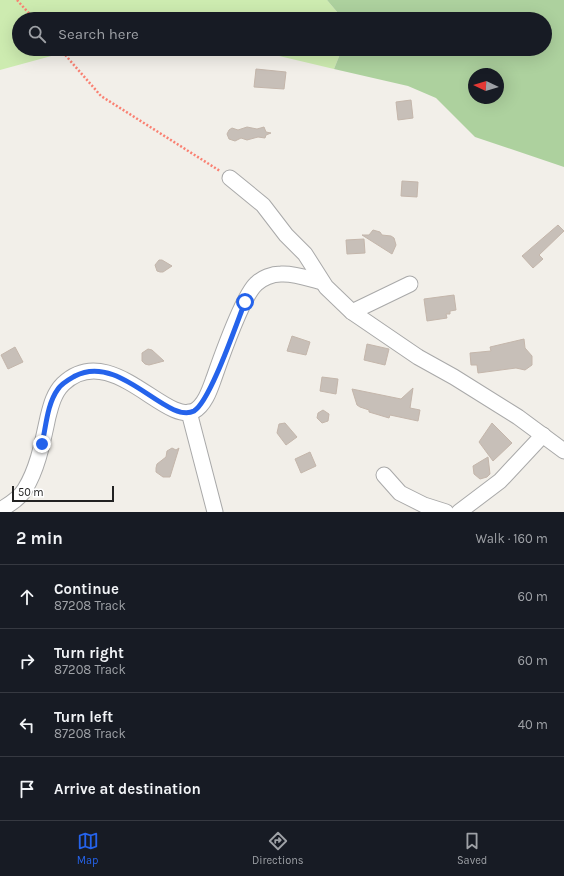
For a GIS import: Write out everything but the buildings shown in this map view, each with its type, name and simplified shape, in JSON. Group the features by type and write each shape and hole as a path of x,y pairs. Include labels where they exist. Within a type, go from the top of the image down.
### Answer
{"street":[{"path":"230,178 263,205 286,235 305,254 322,282 352,312 407,350 467,385 543,435 564,451"},
{"path":"9,509 25,490 42,444 51,406 58,389 64,383 82,372 101,372 128,381 172,409 181,413 189,412 201,405 210,390 245,302 256,284 264,278 281,274 322,282"},
{"path":"352,312 410,284"},
{"path":"189,412 215,512"},
{"path":"459,512 500,481 543,435"},
{"path":"384,475 400,494 424,505 446,512"}],"path":[{"path":"17,0 28,12"},
{"path":"66,56 101,96 230,178"}],"green space":[{"path":"0,0 327,0 337,12 12,12 12,56 51,56 0,70"},
{"path":"327,0 564,0 564,167 475,137 436,98 408,86 334,69 339,56 552,56 552,12 337,12"},
{"path":"279,56 339,56 334,69"}],"route":[{"path":"42,444 54,396 64,383 82,372 101,372 114,376 141,388 172,409 181,413 194,411 201,405 210,390 245,302"}]}
